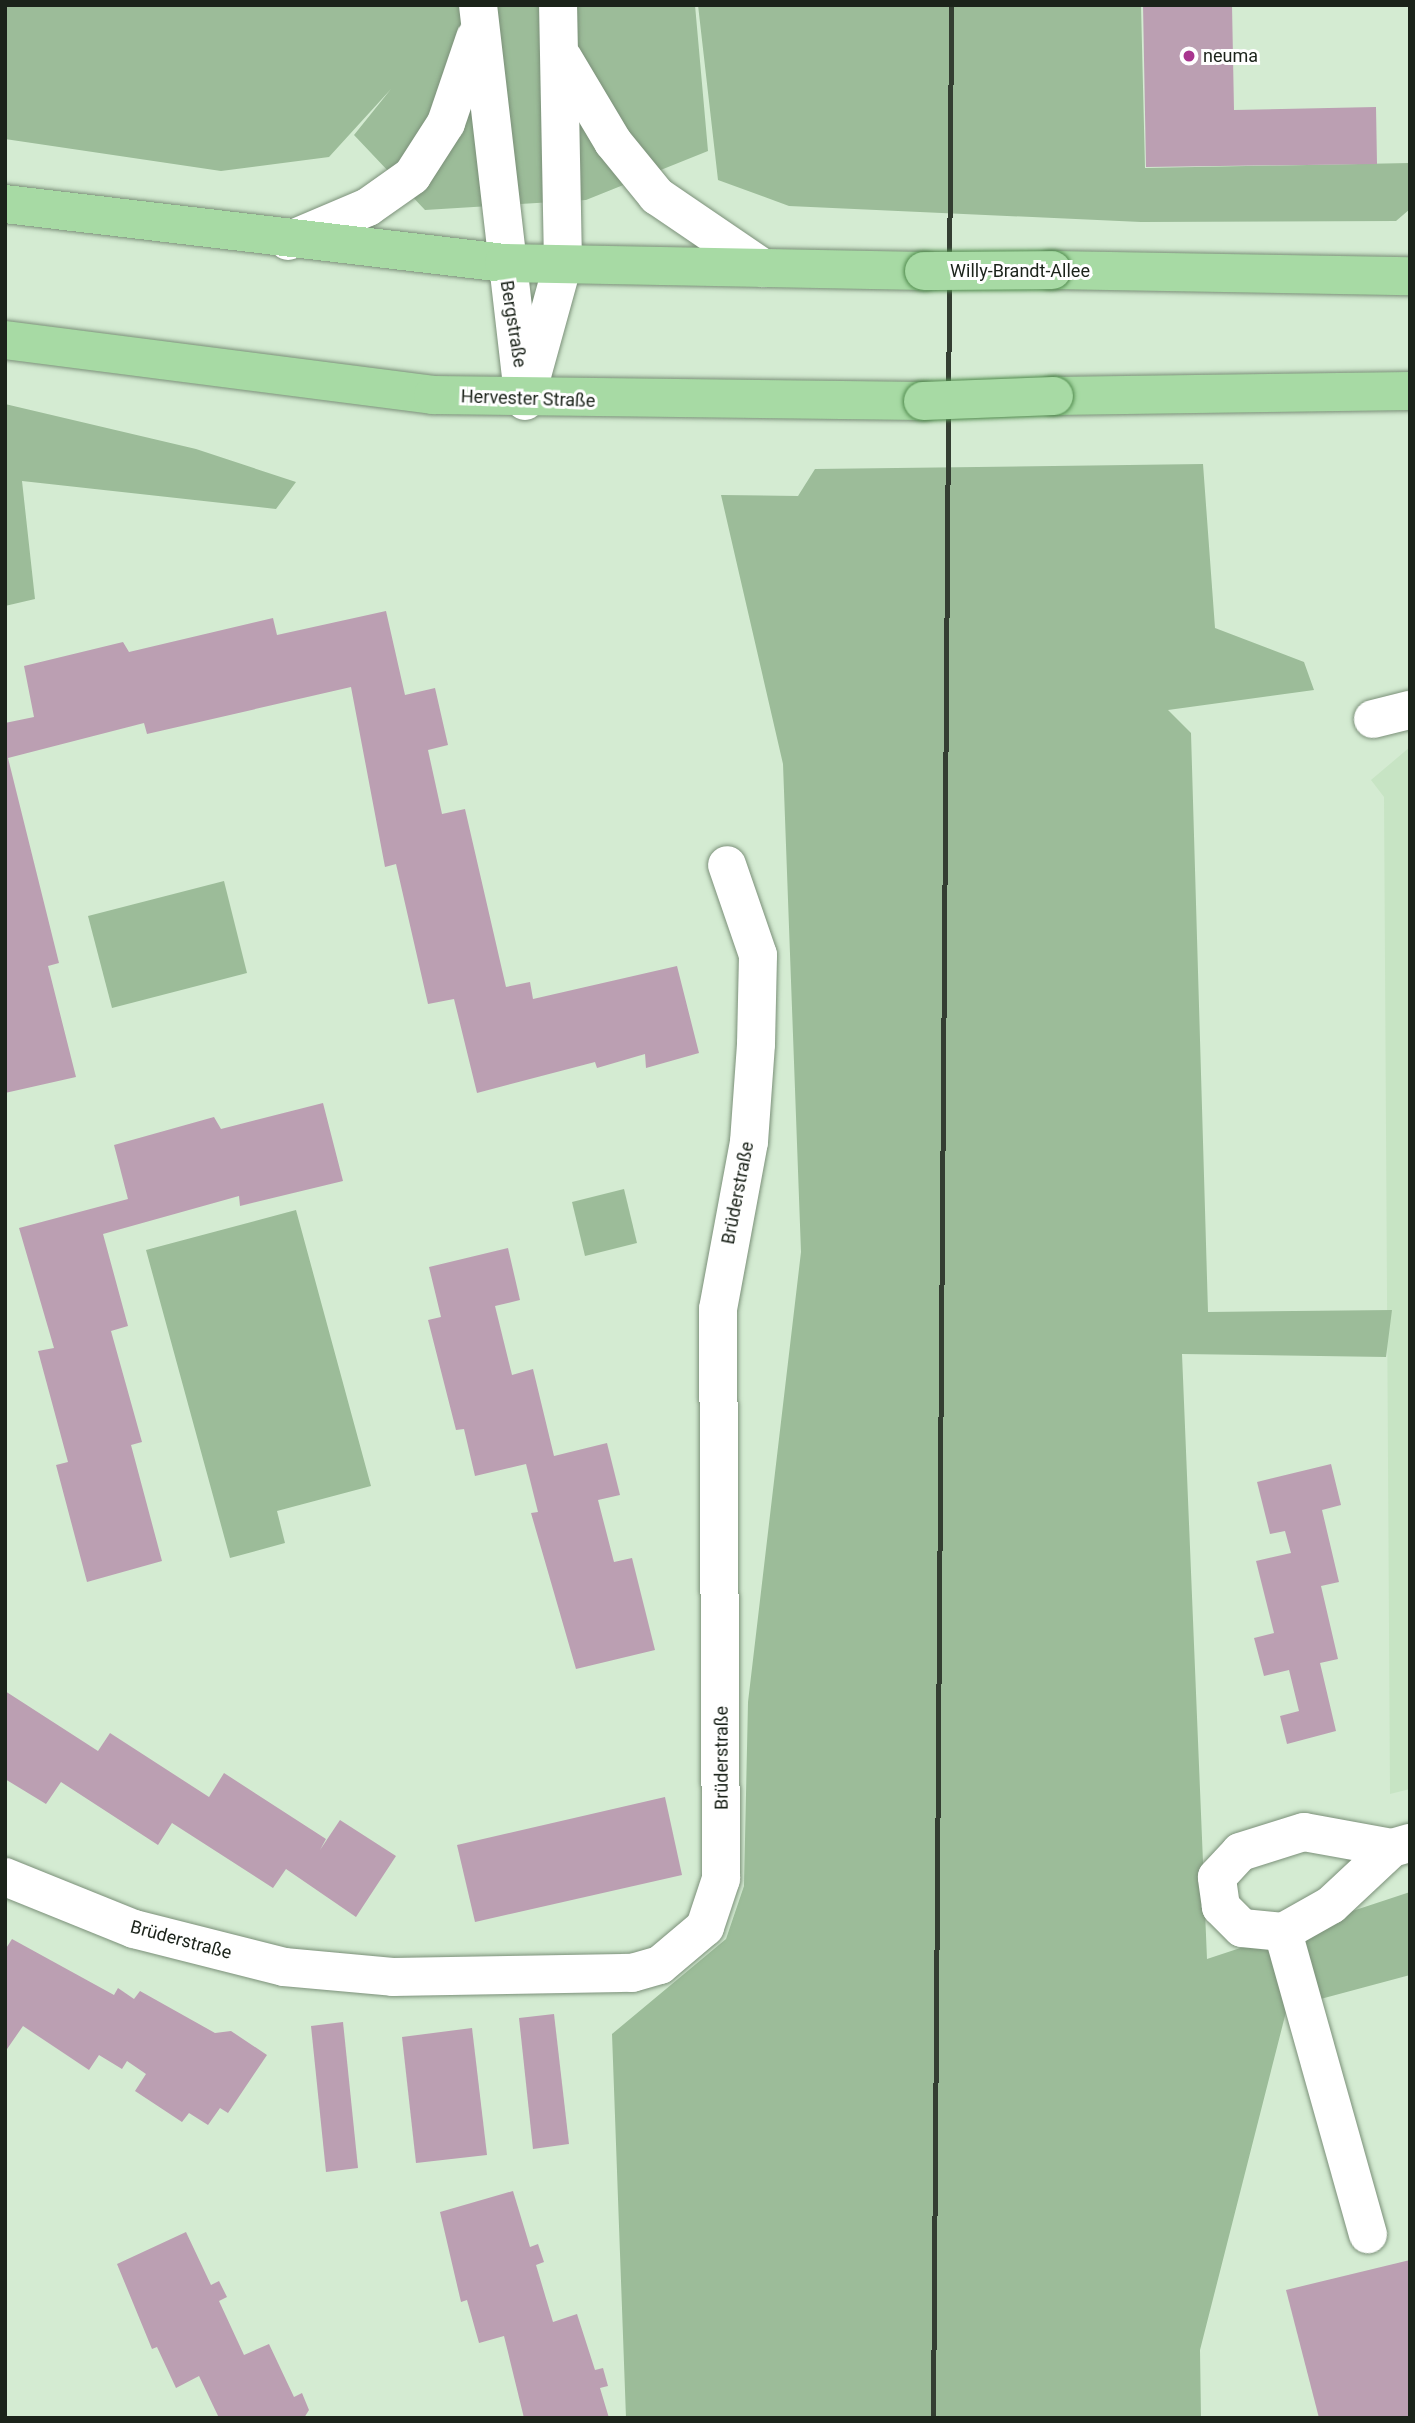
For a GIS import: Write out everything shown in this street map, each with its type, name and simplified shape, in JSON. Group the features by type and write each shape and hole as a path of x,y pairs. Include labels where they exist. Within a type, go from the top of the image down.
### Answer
{"main road":[{"path":"5,204 288,241 504,263 563,262"},
{"name":"Willy-Brandt-Allee","path":"563,262 924,271 1052,270 1410,276"},
{"name":"Hervester Straße","path":"5,340 433,395 525,401 923,401 1054,396 1410,391"}],"street":[{"name":"Bergstraße","path":"525,401 563,262 563,58 558,5"},
{"name":"Bergstraße","path":"288,241 368,207 412,176 446,123 478,16"},
{"name":"Bergstraße","path":"478,16 504,263 525,401"},
{"name":"Bergstraße","path":"563,58 612,142 657,196 763,268"},
{"path":"1373,719 1410,710"},
{"name":"Brüderstraße","path":"5,1877 134,1929 284,1966 393,1977 632,1973 660,1965 705,1927 722,1879 718,1309 749,1142 756,1044 758,955 727,865"},
{"path":"1304,1832 1401,1845 1331,1905 1283,1932 1242,1928 1221,1907 1217,1877 1240,1852 1304,1832"},
{"path":"1283,1932 1368,2234"}],"shaded area":[{"path":"5,5 695,5 708,151 586,200 425,210 354,135 391,89 329,157 221,171 5,139"},
{"path":"698,5 1141,5 1145,168 1410,163 1410,209 1396,221 1141,222 789,206 718,180"},
{"path":"5,404 196,449 296,482 276,509 22,481 35,599 5,606"},
{"path":"1203,464 1215,628 1304,662 1314,690 1168,710 1191,733 1208,1312 1392,1310 1386,1357 1182,1354 1207,1959 1410,1892 1410,1975 1287,2008 1200,2350 1201,2418 626,2418 612,2034 726,1939 744,1886 748,1702 801,1252 783,764 721,495 798,496 815,469"},
{"path":"1410,747 1410,1789 1390,1794 1384,797 1371,780"},
{"path":"224,881 247,973 112,1008 88,916"},
{"path":"624,1189 637,1243 585,1256 572,1202"},
{"path":"296,1210 371,1486 277,1511 285,1543 230,1558 146,1250"}],"building":[{"name":"neuma","path":"1143,5 1232,5 1234,110 1376,107 1377,164 1146,167"},
{"path":"386,611 405,695 435,688 448,745 428,750 442,814 465,809 506,987 530,982 533,999 677,966 699,1053 646,1068 645,1054 597,1068 595,1062 477,1093 454,999 428,1004 396,864 385,867 351,687 147,734 144,723 8,758 59,963 48,966 76,1077 5,1093 5,723 34,717 24,666 123,642 129,652 273,618 277,635"},
{"path":"323,1103 343,1181 240,1206 239,1196 103,1234 128,1326 111,1331 142,1442 131,1445 162,1561 87,1582 56,1465 68,1462 38,1351 54,1348 19,1228 128,1199 114,1145 214,1117 221,1129"},
{"path":"508,1248 520,1300 495,1306 512,1375 533,1369 554,1456 607,1443 620,1495 598,1500 614,1562 632,1558 655,1650 576,1669 531,1513 538,1512 526,1464 475,1476 464,1429 456,1430 428,1320 441,1317 429,1267"},
{"path":"1331,1464 1341,1505 1322,1510 1339,1582 1321,1586 1338,1659 1320,1663 1336,1731 1287,1744 1280,1716 1299,1711 1289,1670 1264,1676 1254,1638 1274,1633 1256,1561 1291,1553 1285,1531 1270,1534 1257,1482"},
{"path":"5,1691 98,1751 110,1733 209,1797 224,1773 326,1839 320,1850 340,1820 396,1856 356,1917 286,1869 273,1888 172,1823 158,1845 61,1782 46,1804 5,1779"},
{"path":"665,1797 682,1875 475,1922 457,1845"},
{"path":"12,1939 114,1995 118,1988 134,1999 140,1991 215,2033 231,2031 267,2055 228,2113 220,2108 208,2125 189,2113 182,2122 135,2091 146,2074 127,2061 122,2069 99,2055 89,2070 23,2026 5,2052 5,1950"},
{"path":"554,2014 569,2144 533,2149 519,2018"},
{"path":"343,2022 358,2168 326,2172 311,2026"},
{"path":"472,2028 487,2155 416,2163 402,2037"},
{"path":"513,2191 530,2247 538,2244 544,2262 536,2265 553,2322 577,2314 595,2370 603,2368 608,2386 600,2388 609,2418 524,2418 504,2336 479,2343 467,2300 461,2302 440,2212"},
{"path":"186,2232 211,2285 219,2281 227,2297 219,2301 244,2355 269,2344 294,2397 302,2393 309,2410 304,2418 219,2418 199,2376 176,2388 157,2347 152,2349 117,2264"},
{"path":"1410,2260 1410,2418 1319,2418 1286,2290"}],"railway":[{"path":"933,2418 951,5"}],"place":[{"name":"neuma","path":"1189,56"}]}
